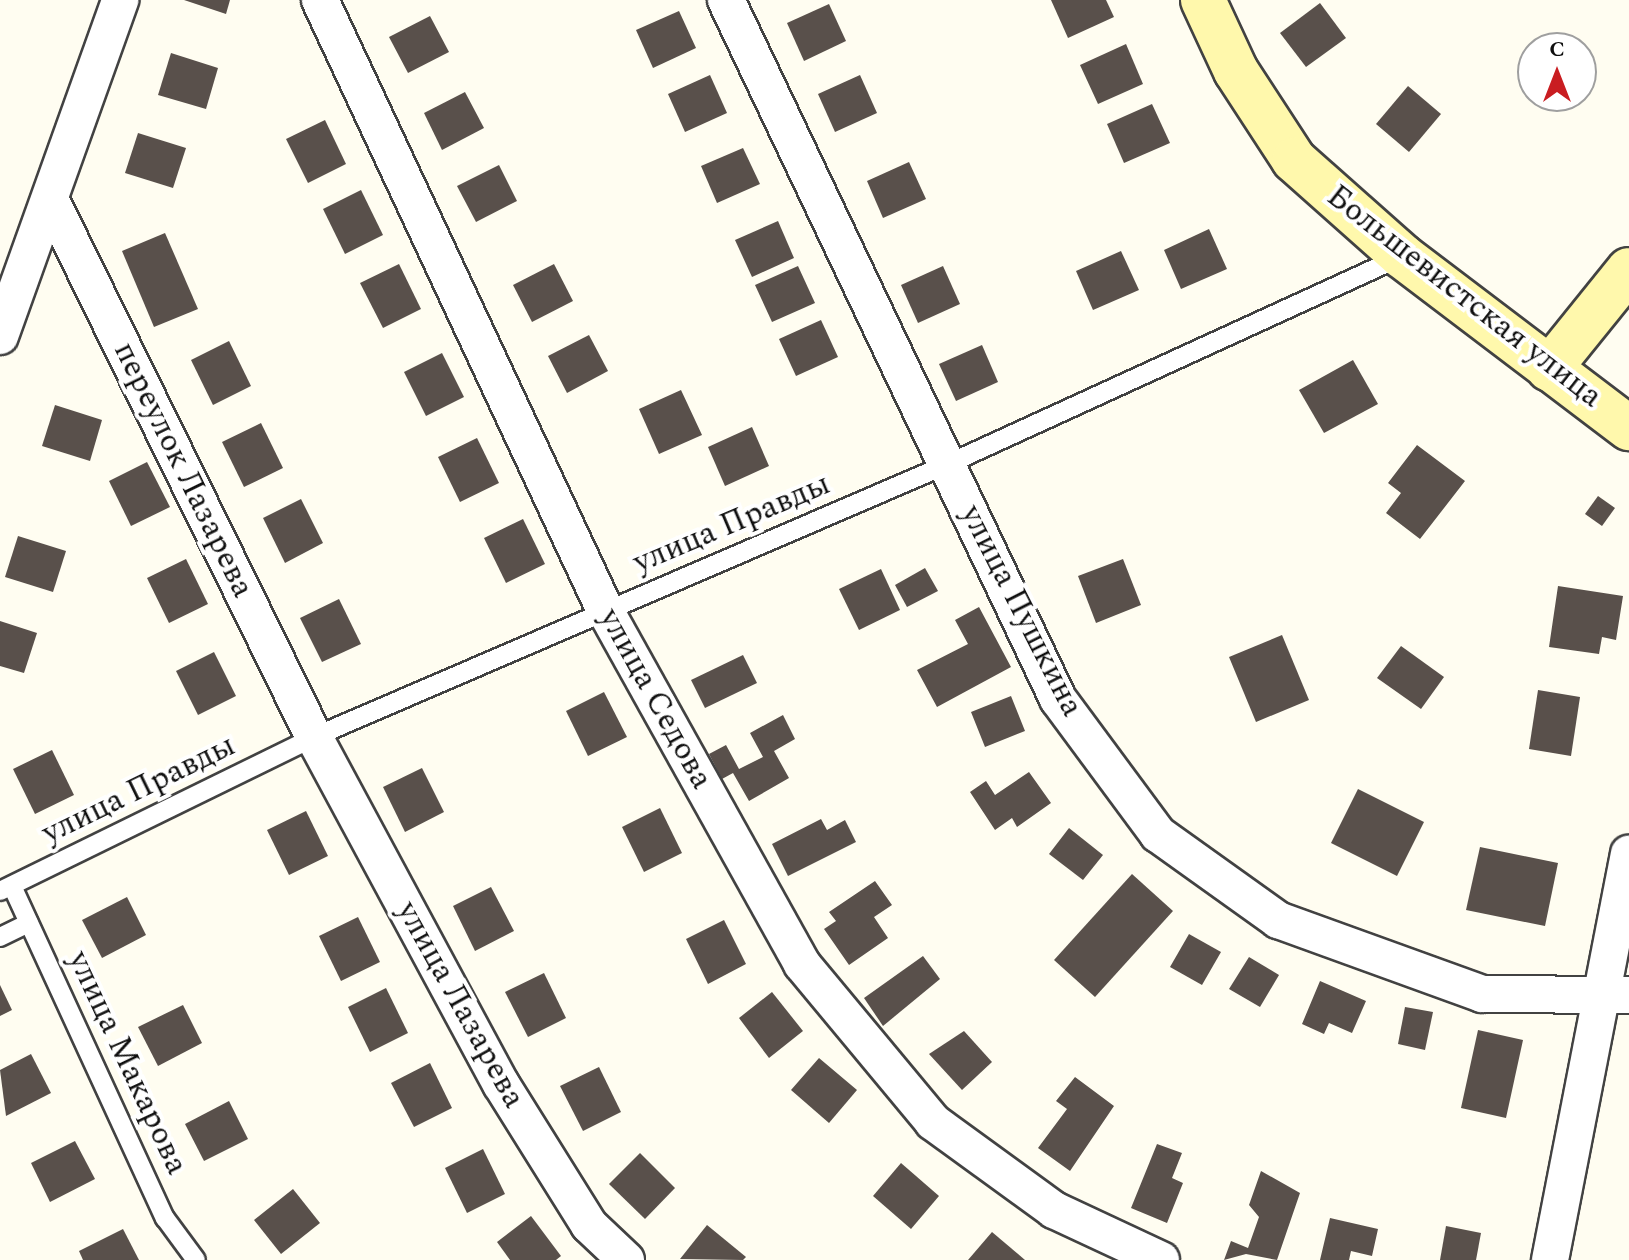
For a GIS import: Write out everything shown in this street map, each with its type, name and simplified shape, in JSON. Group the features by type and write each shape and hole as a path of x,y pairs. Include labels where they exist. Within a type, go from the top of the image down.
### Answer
{"street":[{"path":"0,336 52,203 120,0"},
{"name":"улица Седова","path":"320,0 605,610 802,964 933,1122 1054,1210 1161,1260"},
{"name":"улица Пушкина","path":"726,0 1058,699 1158,834 1278,920 1482,994 1616,996"},
{"name":"Большевистская улица","path":"1203,0 1236,71 1294,160 1402,256 1549,369 1623,410"},
{"name":"переулок Лазарева","path":"52,203 314,737"},
{"path":"1549,369 1629,270"},
{"name":"улица Лазарева","path":"314,737 501,1084 589,1225 626,1260"},
{"path":"1550,1260 1616,996 1629,854"}],"lane":[{"name":"улица Правды","path":"6,889 314,737 948,464 1402,256"},
{"name":"улица Макарова","path":"6,889 29,923 165,1218 196,1260"},
{"path":"0,937 29,923"}],"building":[{"path":"184,0 230,0 226,14"},
{"path":"1051,0 1106,0 1114,17 1068,38"},
{"path":"1320,3 1346,38 1306,67 1280,33"},
{"path":"829,4 846,41 804,61 787,23"},
{"path":"679,11 696,48 653,68 636,30"},
{"path":"430,16 449,52 408,73 389,37"},
{"path":"1126,44 1143,84 1098,104 1080,65"},
{"path":"171,53 218,68 206,109 158,95"},
{"path":"710,75 727,113 685,132 668,94"},
{"path":"860,75 877,113 835,132 818,94"},
{"path":"1408,86 1441,114 1409,152 1376,124"},
{"path":"465,92 484,128 442,150 424,113"},
{"path":"1152,104 1170,143 1124,163 1107,124"},
{"path":"325,120 346,164 308,183 286,139"},
{"path":"138,133 186,148 173,188 125,173"},
{"path":"743,148 760,184 717,203 701,166"},
{"path":"909,162 926,199 883,218 867,181"},
{"path":"499,165 517,201 476,222 457,186"},
{"path":"361,190 383,235 345,254 323,209"},
{"path":"778,221 794,258 752,277 735,240"},
{"path":"1209,229 1227,269 1181,289 1164,250"},
{"path":"165,233 198,309 154,327 122,251"},
{"path":"1121,251 1139,290 1093,310 1076,271"},
{"path":"399,264 421,309 383,328 360,283"},
{"path":"554,264 573,301 532,322 513,285"},
{"path":"798,266 815,303 772,322 755,285"},
{"path":"943,266 960,304 918,323 901,285"},
{"path":"821,320 838,357 796,376 779,339"},
{"path":"589,335 608,371 567,393 548,356"},
{"path":"229,341 251,386 213,405 191,360"},
{"path":"982,345 998,382 956,401 939,364"},
{"path":"442,353 464,397 426,416 404,372"},
{"path":"1353,360 1378,404 1324,433 1299,390"},
{"path":"681,390 702,435 659,454 639,409"},
{"path":"55,405 102,420 90,461 42,446"},
{"path":"261,423 283,468 244,487 222,442"},
{"path":"752,427 769,466 725,486 708,447"},
{"path":"477,438 499,483 460,502 438,457"},
{"path":"1417,445 1465,481 1420,539 1386,513 1401,493 1388,483"},
{"path":"147,462 170,507 131,526 109,481"},
{"path":"1598,496 1615,508 1602,526 1585,514"},
{"path":"301,499 323,543 285,563 263,518"},
{"path":"523,519 545,564 506,583 484,538"},
{"path":"18,536 66,551 53,592 5,577"},
{"path":"186,559 208,604 169,623 147,578"},
{"path":"1123,559 1141,605 1096,623 1078,576"},
{"path":"925,568 938,591 907,607 895,585"},
{"path":"881,569 900,610 859,630 839,589"},
{"path":"1558,586 1623,596 1616,640 1602,637 1599,654 1549,647"},
{"path":"339,599 361,644 322,662 300,618"},
{"path":"979,607 1011,667 937,707 917,670 968,644 955,620"},
{"path":"0,621 37,633 24,673 0,666"},
{"path":"1282,635 1309,700 1256,722 1229,657"},
{"path":"1401,646 1444,677 1421,709 1377,678"},
{"path":"214,652 236,696 198,715 176,671"},
{"path":"743,655 757,683 705,708 691,680"},
{"path":"1538,690 1580,697 1571,756 1529,749"},
{"path":"604,692 627,737 588,756 566,711"},
{"path":"1011,696 1025,731 985,747 971,712"},
{"path":"783,715 795,739 774,751 789,778 749,801 733,773 722,779 709,754 726,745 739,769 763,757 750,733"},
{"path":"52,750 74,795 35,814 13,769"},
{"path":"422,768 444,812 405,832 383,787"},
{"path":"1029,772 1051,803 1017,827 1012,818 995,830 970,792 986,781 995,795"},
{"path":"1358,789 1424,822 1397,876 1331,843"},
{"path":"660,808 682,853 644,872 622,827"},
{"path":"306,811 328,856 289,875 267,830"},
{"path":"821,819 827,830 845,820 856,842 788,876 772,844"},
{"path":"1069,828 1103,855 1083,880 1049,854"},
{"path":"1480,847 1558,863 1545,926 1466,910"},
{"path":"1132,874 1173,911 1095,997 1054,960"},
{"path":"875,881 892,905 874,917 888,938 849,965 824,929 836,921 829,912"},
{"path":"491,887 514,931 475,951 453,906"},
{"path":"127,897 146,935 102,958 82,920"},
{"path":"358,917 380,962 341,981 319,936"},
{"path":"724,920 746,964 708,984 686,939"},
{"path":"1189,934 1221,952 1202,985 1170,967"},
{"path":"923,956 940,979 883,1026 864,998"},
{"path":"1249,957 1279,975 1260,1007 1229,989"},
{"path":"544,973 566,1018 528,1037 505,992"},
{"path":"1320,981 1366,1001 1352,1033 1329,1023 1324,1034 1302,1024"},
{"path":"0,985 12,1010 0,1016"},
{"path":"386,988 408,1033 370,1052 348,1007"},
{"path":"772,992 803,1031 769,1058 739,1018"},
{"path":"183,1005 202,1043 158,1066 138,1027"},
{"path":"1405,1007 1433,1012 1425,1050 1398,1044"},
{"path":"1478,1030 1523,1040 1506,1118 1461,1108"},
{"path":"964,1031 992,1062 962,1090 929,1054"},
{"path":"31,1054 51,1093 6,1116 0,1070"},
{"path":"819,1058 857,1090 829,1123 791,1090"},
{"path":"430,1063 452,1108 414,1127 391,1083"},
{"path":"599,1067 621,1112 583,1131 560,1086"},
{"path":"1075,1077 1114,1106 1070,1171 1038,1148 1067,1109 1056,1101"},
{"path":"229,1101 248,1139 204,1161 185,1124"},
{"path":"75,1141 95,1179 50,1202 31,1163"},
{"path":"1157,1144 1182,1153 1172,1178 1183,1183 1167,1223 1131,1208"},
{"path":"483,1149 505,1194 467,1213 445,1168"},
{"path":"640,1153 675,1188 645,1219 609,1184"},
{"path":"901,1163 939,1196 911,1229 873,1196"},
{"path":"1261,1171 1300,1193 1277,1260 1246,1254 1224,1260 1231,1241 1248,1248 1259,1217 1249,1205"},
{"path":"293,1189 320,1223 281,1254 254,1220"},
{"path":"531,1216 561,1256 556,1260 510,1260 497,1242"},
{"path":"1330,1218 1378,1229 1372,1256 1351,1251 1349,1260 1320,1260"},
{"path":"707,1225 746,1257 743,1260 680,1259"},
{"path":"1446,1226 1481,1233 1476,1260 1440,1260"},
{"path":"123,1229 139,1260 83,1260 79,1251"},
{"path":"992,1232 1025,1260 968,1260"}]}
